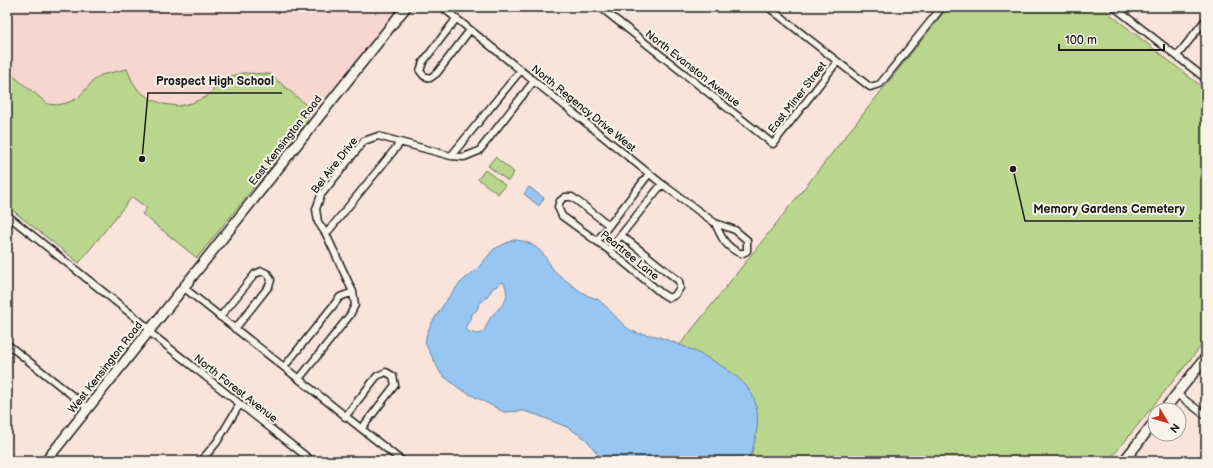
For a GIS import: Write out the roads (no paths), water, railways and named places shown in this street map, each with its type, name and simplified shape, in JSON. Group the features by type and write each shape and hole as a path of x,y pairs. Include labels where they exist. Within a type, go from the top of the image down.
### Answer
{"main road":[{"name":"East Kensington Road","path":"183,287 406,7"},
{"name":"West Kensington Road","path":"46,461 183,287"},
{"path":"1170,402 1206,357"},
{"path":"1124,461 1147,431"}],"street":[{"name":"North Regency Drive West","path":"442,7 662,184 715,223 735,230 746,240 747,251 741,254 732,250 724,243 715,223"},
{"name":"North Evanston Avenue","path":"600,7 773,144"},
{"path":"768,7 870,87 880,84 940,8"},
{"path":"1114,7 1206,79"},
{"path":"456,19 423,62 420,71 424,76 430,78 438,73 470,30"},
{"path":"1177,56 1206,20"},
{"name":"East Miner Street","path":"773,144 837,62"},
{"path":"451,156 521,70"},
{"name":"Bel Aire Drive","path":"299,379 350,315 355,305 353,292 326,234 318,222 316,209 321,195 364,141 378,136 451,156 464,157 479,151 534,81"},
{"path":"326,234 400,143"},
{"path":"597,241 649,174"},
{"path":"609,250 662,184"},
{"name":"Peartree Lane","path":"609,225 572,197 565,197 560,201 558,207 562,216 609,250 661,293 669,298 675,295 680,288 679,281 621,235"},
{"name":"North Forest Avenue","path":"7,215 312,461"},
{"path":"220,317 255,274 262,271 268,274 271,280 269,286 235,329"},
{"path":"183,287 402,461"},
{"path":"284,367 340,297 353,292"},
{"path":"7,344 88,408"},
{"path":"345,417 377,376 386,372 393,376 395,385 362,428"},
{"path":"1177,394 1206,416"},
{"path":"202,461 217,442 240,404"}],"water":[{"path":"529,187 544,198 539,206 524,194"},
{"path":"513,240 530,244 541,251 557,273 588,296 601,302 621,323 630,330 637,333 659,337 709,358 743,382 754,399 757,416 756,435 748,461 603,461 586,439 567,427 524,411 504,412 460,389 441,374 425,343 427,333 431,324 448,298 460,283 478,268 494,249","holes":["501,282 504,283 507,294 506,299 502,306 491,317 483,332 477,334 468,331 466,328 467,324 471,320 472,314 477,310 479,304 486,298 493,288"]}],"place":[{"name":"Prospect High School","path":"142,159"},
{"name":"Memory Gardens Cemetery","path":"1013,169"}]}
